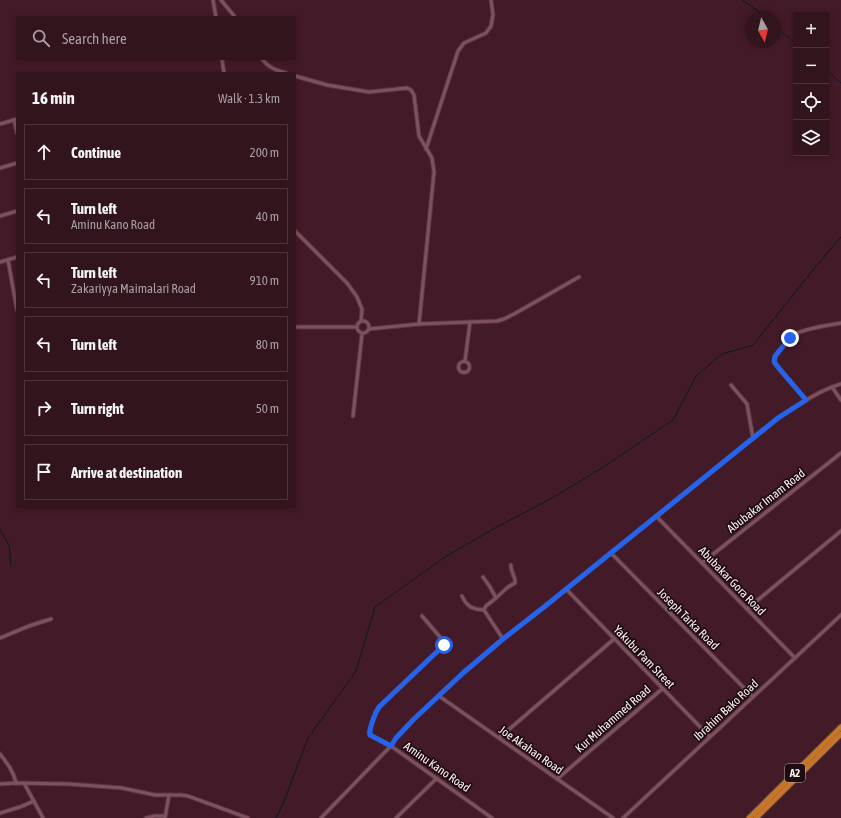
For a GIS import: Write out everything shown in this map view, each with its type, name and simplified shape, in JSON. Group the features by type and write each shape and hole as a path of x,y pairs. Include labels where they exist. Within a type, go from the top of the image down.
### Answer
{"highway":[{"name":"A2","path":"749,818 841,727"},
{"name":"A2","path":"756,818 841,734"}],"street":[{"path":"213,0 216,16"},
{"path":"222,0 234,16"},
{"path":"426,149 458,50 464,43 486,33 491,26 493,15 491,0"},
{"path":"222,60 224,72"},
{"path":"263,60 265,64 282,72"},
{"path":"296,76 369,92 405,88 411,90 414,95 420,136 432,158 434,172 419,324"},
{"path":"0,124 16,120"},
{"path":"0,168 16,163"},
{"path":"0,216 16,211"},
{"path":"296,232 347,283 358,297 362,310 361,321 356,328"},
{"path":"0,262 16,257"},
{"path":"8,260 16,304"},
{"path":"362,334 365,334 369,330 419,324 497,321 504,319 579,277"},
{"path":"361,321 368,324 369,330"},
{"path":"465,362 470,322"},
{"path":"806,400 776,365 774,362 775,356 795,334 822,326 841,323"},
{"path":"296,327 356,328"},
{"path":"356,328 359,333 362,334"},
{"path":"353,416 362,334"},
{"path":"321,818 391,746 396,738 414,719 463,673 503,639 778,418 806,400 841,384"},
{"path":"731,385 746,404 753,438"},
{"path":"832,387 841,400"},
{"name":"Abubakar Imam Road","path":"702,563 841,453"},
{"name":"Abubakar Gora Road","path":"656,516 795,658"},
{"path":"747,609 841,531"},
{"name":"Joseph Tarka Road","path":"611,553 753,697"},
{"path":"484,610 486,606 515,582 511,565"},
{"path":"483,576 496,598"},
{"name":"Yakubu Pam Street","path":"566,589 710,737"},
{"path":"462,596 467,605 472,608 484,610 503,639"},
{"name":"Ibrahim Bako Road","path":"623,818 841,615"},
{"name":"Aminu Kano Road","path":"422,616 440,637 444,645 379,707 369,734 391,746 492,818"},
{"path":"0,638 51,618"},
{"path":"499,738 614,639"},
{"name":"Kur Muhammed Road","path":"557,779 662,688"},
{"name":"Joe Akahan Road","path":"439,696 612,818"},
{"path":"0,754 15,777 16,783"},
{"path":"396,818 437,778"},
{"path":"24,783 43,818"},
{"path":"0,784 24,783 94,785 122,788 155,795 181,795 188,796 248,818"},
{"path":"146,818 155,816 165,817 169,795"},
{"path":"0,813 34,801"}],"waterway":[{"path":"742,0 759,12"},
{"path":"781,31 793,41"},
{"path":"829,73 841,83"},
{"path":"276,818 283,804 308,738 356,671 375,607 445,557 495,528 554,497 602,468 673,420 696,376 722,354 753,345 841,237"},
{"path":"0,530 9,545 11,566"}],"route":[{"path":"444,645 383,702 376,712 370,730 370,735 391,746 396,738 414,719 463,673 503,639 778,418 806,400 774,362 775,356 790,338"}]}
